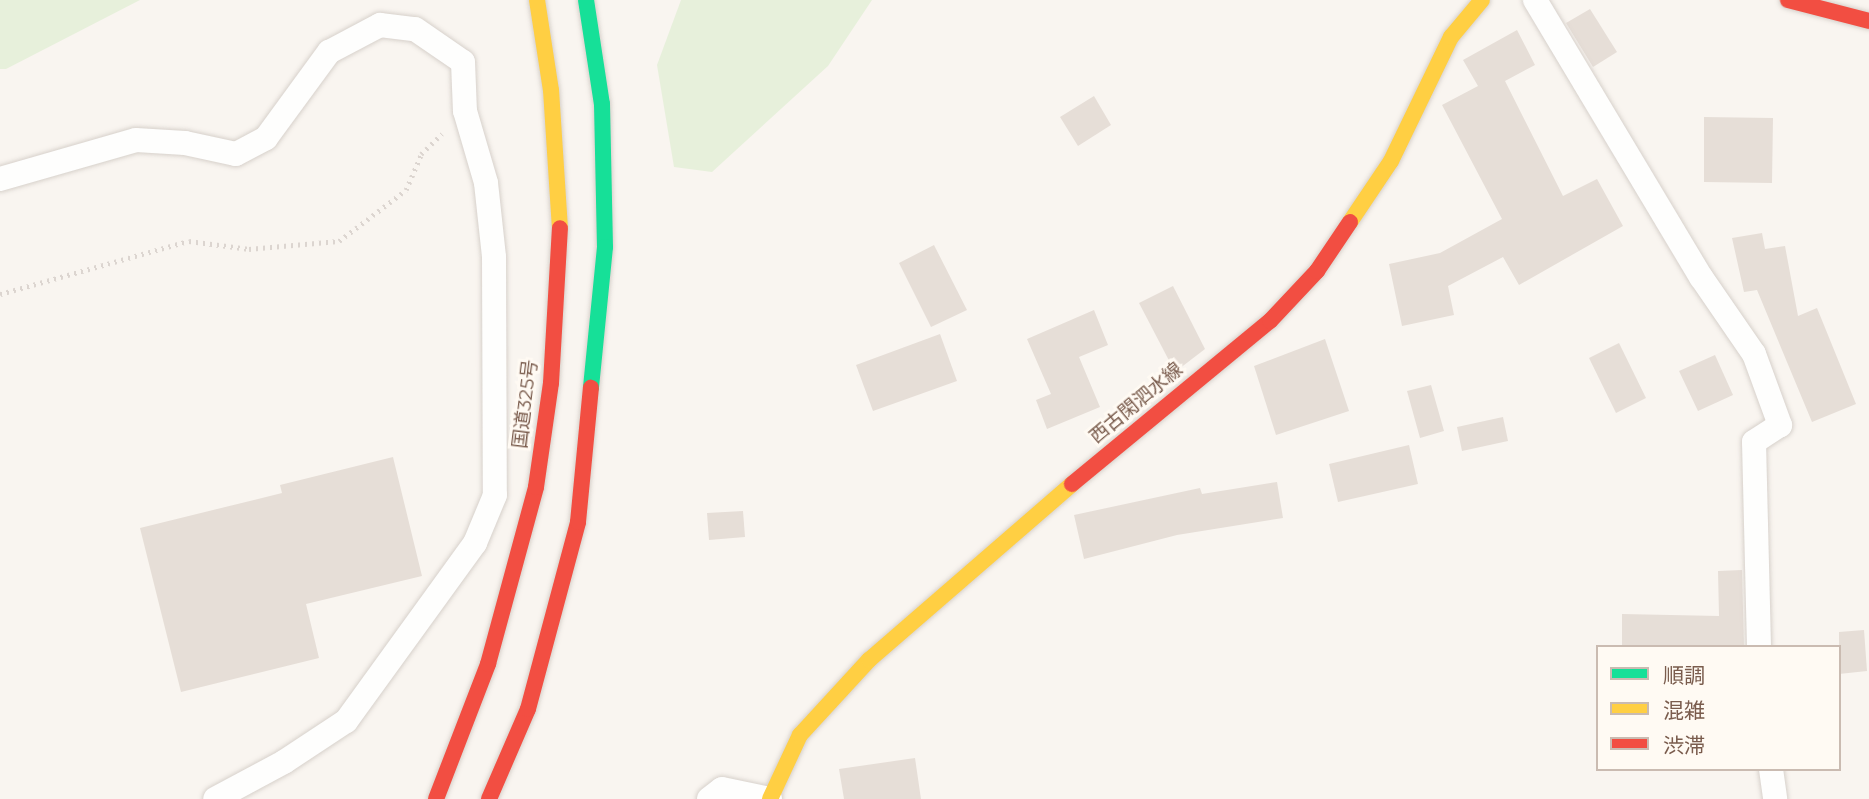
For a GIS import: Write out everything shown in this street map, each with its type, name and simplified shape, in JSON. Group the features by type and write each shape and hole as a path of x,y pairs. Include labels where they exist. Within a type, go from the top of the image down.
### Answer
{"main road":[{"name":"国道325号","path":"436,799 484,677 513,582 536,487 551,383 560,231 551,90 537,0"},
{"path":"489,799 527,709 578,522 605,247 602,104 586,0"},
{"name":"西古閑泗水線","path":"770,799 800,735 869,660 1033,517 1270,321 1317,271 1391,160 1451,37 1482,0"},
{"path":"1788,0 1869,21"}],"street":[{"path":"1535,0 1701,277 1754,354 1780,425 1754,442 1759,645"},
{"path":"0,179 136,140 185,143 236,155 266,138 330,52 380,26 415,29 463,62 465,111 486,183 494,257 495,495 475,542 346,722 284,762 215,799"},
{"path":"1771,771 1775,799"},
{"path":"709,799 722,789 770,799"}],"path":[{"path":"0,294 188,241 248,249 339,241 406,190 421,154 465,111"}],"green space":[{"path":"0,0 140,0 6,69 0,69"},
{"path":"681,0 872,0 828,66 712,172 674,167 657,65"}],"building":[{"path":"1590,9 1617,52 1593,67 1566,23"},
{"path":"1517,30 1535,65 1505,81 1563,196 1597,179 1623,226 1519,285 1503,257 1448,286 1454,315 1402,326 1389,264 1440,253 1502,219 1442,105 1478,86 1463,60"},
{"path":"1094,96 1111,125 1078,146 1060,117"},
{"path":"1704,117 1773,118 1772,183 1704,182"},
{"path":"1762,233 1765,249 1785,246 1798,316 1817,308 1856,404 1812,422 1757,290 1744,292 1732,238"},
{"path":"934,245 967,310 931,327 899,263"},
{"path":"1173,286 1205,349 1175,372 1139,303"},
{"path":"1094,310 1108,345 1079,357 1100,407 1047,429 1036,400 1051,394 1027,339"},
{"path":"940,334 957,381 873,411 856,365"},
{"path":"1325,339 1349,411 1276,435 1254,366"},
{"path":"1619,343 1646,398 1616,413 1589,358"},
{"path":"1715,355 1733,395 1698,411 1679,371"},
{"path":"1431,385 1444,431 1420,438 1407,391"},
{"path":"1503,417 1508,441 1462,451 1457,427"},
{"path":"1409,445 1418,484 1338,502 1329,464"},
{"path":"393,457 422,576 306,604 319,658 181,692 140,528 282,493 280,485"},
{"path":"1277,482 1283,518 1177,535 1084,559 1074,515 1200,488 1202,494"},
{"path":"743,511 745,537 709,540 707,513"},
{"path":"1742,570 1744,645 1622,645 1622,614 1719,616 1718,571"},
{"path":"1864,630 1867,671 1841,674 1839,632"},
{"path":"915,758 921,799 844,799 839,769"}],"traffic: fast":[{"path":"586,0 602,104 605,247 591,388"}],"traffic: slow":[{"path":"537,0 551,90 560,228"},
{"path":"1350,222 1391,161 1451,37 1482,0"},
{"path":"770,799 800,735 869,660 1072,484"}],"traffic: jam":[{"path":"1788,0 1869,21"},
{"path":"1072,484 1270,321 1317,271 1350,222"},
{"path":"436,799 488,664 536,487 551,383 560,228"},
{"path":"489,799 528,709 578,522 591,388"}]}
